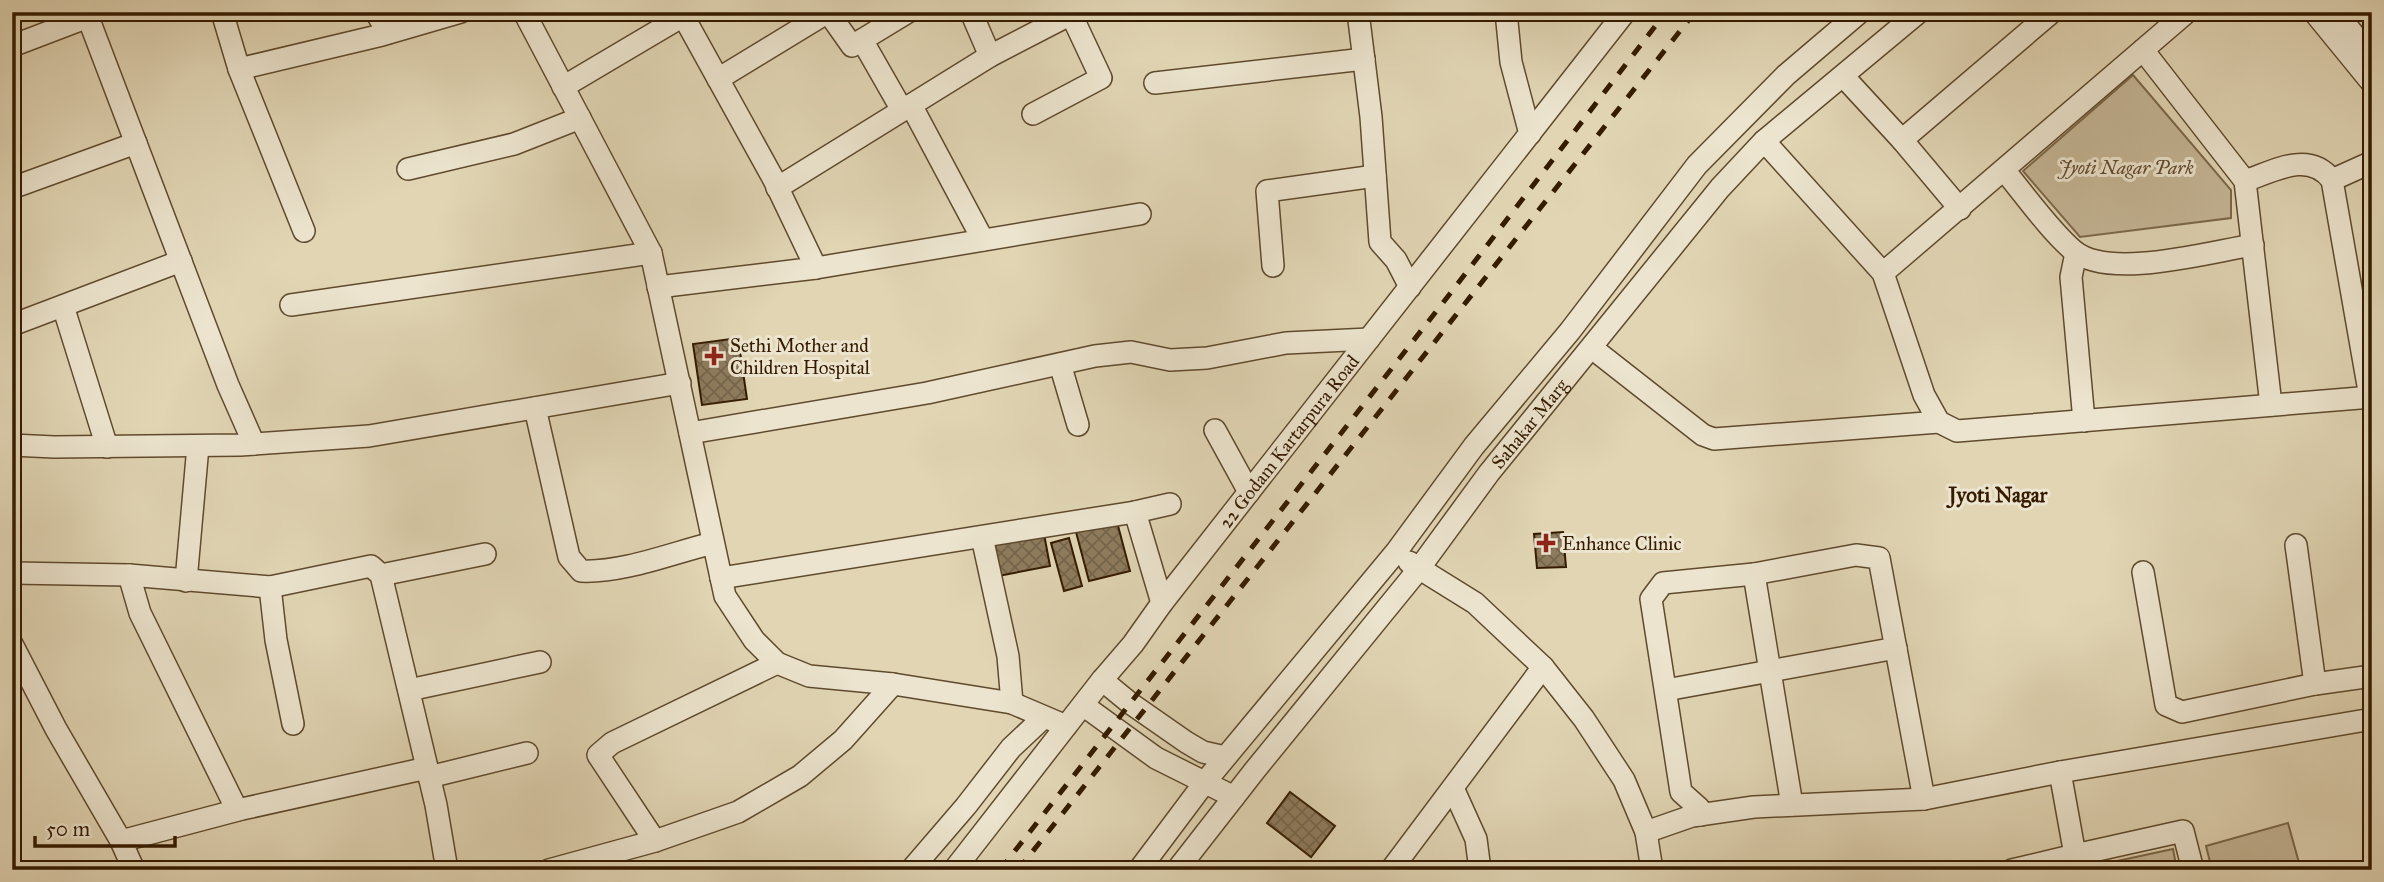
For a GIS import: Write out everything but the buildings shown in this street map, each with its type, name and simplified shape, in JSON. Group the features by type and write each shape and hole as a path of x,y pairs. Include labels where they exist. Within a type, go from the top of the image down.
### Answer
{"street":[{"path":"222,12 240,69 304,231"},
{"path":"376,12 388,33"},
{"path":"240,69 388,33 461,12"},
{"path":"524,12 651,253 721,578 726,596 754,640 777,663 810,676 893,684 1012,703 1066,726"},
{"path":"718,79 828,12 852,46 908,12"},
{"path":"971,12 990,56"},
{"path":"1358,12 1380,242 1395,260 1410,287"},
{"path":"1506,12 1511,62 1530,134"},
{"name":"22 Godam Kartarpura Road","path":"954,870 1625,12"},
{"name":"Sahakar Marg","path":"1139,870 1225,757 1396,552 1474,446 1570,331 1696,164 1786,75 1860,12"},
{"name":"Sahakar Marg","path":"1177,870 1418,570 1489,473 1720,188 1764,141 1919,12"},
{"path":"1902,139 2052,12"},
{"path":"1883,273 2187,12"},
{"path":"2314,12 2372,83"},
{"path":"2336,12 2372,58"},
{"path":"777,188 990,56 1073,13 1101,78 1033,114"},
{"path":"563,87 682,14 777,188 816,268"},
{"path":"12,46 87,15 228,385 254,444"},
{"path":"862,40 906,107 983,240"},
{"path":"2143,50 2245,181 2271,405"},
{"path":"1155,83 1364,59"},
{"path":"1843,76 1902,139 1960,209"},
{"path":"408,169 514,144 580,118"},
{"path":"1764,141 1883,273 1924,395 1939,422"},
{"path":"12,188 136,143"},
{"path":"2332,180 2372,162"},
{"path":"1592,348 1703,435 1714,439 1939,422 1957,431 2371,397 2332,180 2325,171 2312,164 2295,164 2245,181"},
{"path":"2004,170 2076,253 2106,264 2134,265 2253,245"},
{"path":"1273,266 1267,191 1375,176"},
{"path":"658,286 816,268 1140,214"},
{"path":"291,305 651,253"},
{"path":"2076,253 2071,277 2084,421"},
{"path":"12,325 181,261"},
{"path":"63,306 107,447"},
{"path":"690,433 927,393 1060,364 1131,352 1170,360 1207,358 1286,343 1369,339"},
{"path":"1060,364 1078,425"},
{"path":"12,444 198,446 369,436 680,383"},
{"path":"536,408 569,557 581,571 598,572 618,568 713,543"},
{"path":"1215,430 1249,492"},
{"path":"186,582 198,446"},
{"path":"721,578 1135,512 1170,504"},
{"path":"1135,512 1162,603"},
{"path":"982,537 1009,656 1012,703"},
{"path":"2296,545 2315,684"},
{"path":"1396,552 1418,570 1475,603 1543,667 1584,719 1624,780 1646,832 1652,870"},
{"path":"381,575 485,554"},
{"path":"1701,814 1699,808 1681,792 1651,599 1663,583 1755,574 1856,555 1878,558 1924,799"},
{"path":"12,573 129,575 186,582 270,587 371,566 381,575 428,773 447,870"},
{"path":"2143,572 2166,705 2182,712 2315,684 2372,676"},
{"path":"1755,574 1792,805"},
{"path":"129,575 140,613 237,810"},
{"path":"270,587 276,640 293,724"},
{"path":"12,644 56,729 121,841 134,870"},
{"path":"1666,691 1896,648"},
{"path":"408,690 540,662"},
{"path":"655,841 598,755 612,743 777,663"},
{"path":"1391,870 1543,667"},
{"path":"1102,680 1186,742 1203,752 1225,757"},
{"path":"549,870 655,841 738,812 800,776 843,740 893,684"},
{"path":"1083,705 1156,758 1234,797"},
{"path":"911,870 1011,748 1043,718"},
{"path":"1646,832 1701,814 1754,807 1924,799 2060,772 2372,719"},
{"path":"121,841 237,810 527,753"},
{"path":"2060,772 2075,855"},
{"path":"1453,788 1476,839 1480,870"},
{"path":"2012,870 2183,831 2193,870"}],"green space":[{"name":"Jyoti Nagar Park","path":"2133,75 2231,190 2231,218 2080,237 2023,171"},
{"path":"2288,823 2301,870 2212,870 2206,846"},
{"path":"2173,849 2177,870 2105,870 2103,864"}],"railway":[{"path":"1000,870 1449,295 1666,12"},
{"path":"1018,870 1695,12"}],"place":[{"name":"Sethi Mother and Children Hospital","path":"714,356"},
{"name":"Enhance Clinic","path":"1546,543"}],"district":[{"name":"Jyoti Nagar","path":"1998,495"}]}
